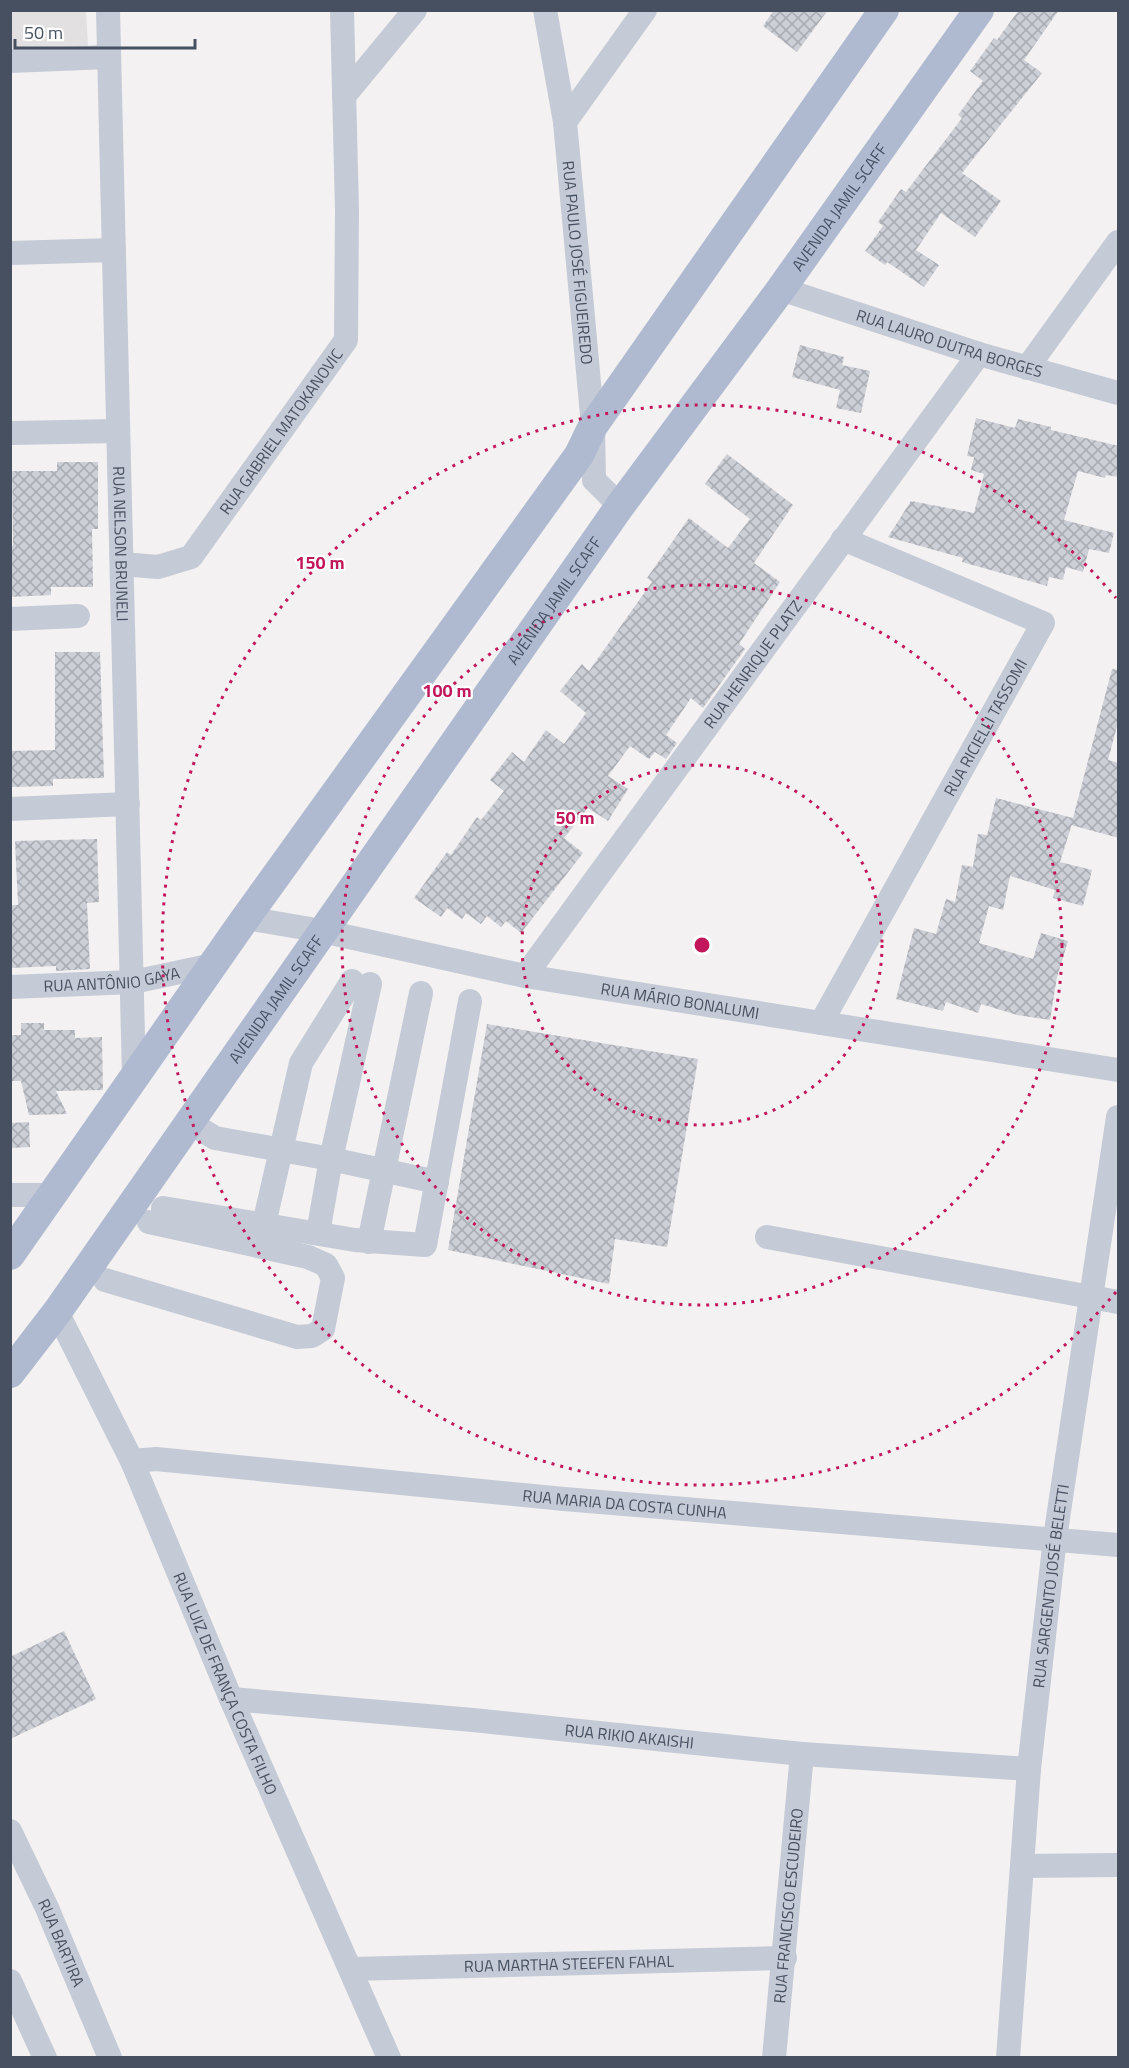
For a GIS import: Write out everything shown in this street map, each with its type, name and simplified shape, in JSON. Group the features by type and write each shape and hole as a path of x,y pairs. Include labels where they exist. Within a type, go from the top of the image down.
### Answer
{"main road":[{"path":"10,1255 246,918 579,455 593,426 884,10"},
{"name":"AVENIDA JAMIL SCAFF","path":"10,1372 57,1312 620,506 781,289 979,10"}],"street":[{"name":"RUA NELSON BRUNELI","path":"108,10 134,1078"},
{"name":"RUA GABRIEL MATOKANOVIC","path":"122,564 158,567 191,557 345,340 347,210 342,10"},
{"path":"344,96 415,10"},
{"name":"RUA PAULO JOSÉ FIGUEIREDO","path":"545,10 565,122 593,426 594,480 620,506"},
{"path":"565,122 645,10"},
{"path":"10,61 109,57"},
{"path":"1027,368 1119,242"},
{"path":"10,253 114,250"},
{"name":"RUA LAURO DUTRA BORGES","path":"781,289 979,354 1119,393"},
{"name":"RUA HENRIQUE PLATZ","path":"525,976 979,354"},
{"path":"10,433 118,430"},
{"name":"RUA RICIELLI TASSOMI","path":"821,1023 1043,623 843,539"},
{"path":"10,619 78,616"},
{"path":"10,808 128,804"},
{"name":"RUA MÁRIO BONALUMI","path":"246,918 322,931 525,976 1119,1070"},
{"name":"RUA ANTÔNIO GAYA","path":"10,987 133,982 213,965"},
{"path":"264,1224 279,1150 301,1063 361,983 318,1233"},
{"path":"369,1242 421,993"},
{"path":"105,1280 297,1337 312,1336 323,1329 333,1278 326,1265 308,1257 156,1215 264,1224 369,1242 425,1245 470,1001"},
{"name":"RUA SARGENTO JOSÉ BELETTI","path":"1008,2058 1029,1769 1055,1538 1119,1117"},
{"path":"189,1122 215,1138 331,1158 437,1182"},
{"path":"10,1195 52,1195"},
{"path":"767,1237 1119,1302"},
{"name":"RUA LUIZ DE FRANÇA COSTA FILHO","path":"57,1312 132,1461 231,1700 389,2058"},
{"name":"RUA MARIA DA COSTA CUNHA","path":"132,1461 156,1459 576,1500 1119,1545"},
{"name":"RUA RIKIO AKAISHI","path":"231,1700 473,1720 802,1754 1029,1769"},
{"name":"RUA FRANCISCO ESCUDEIRO","path":"774,2058 802,1754"},
{"name":"RUA BARTIRA","path":"10,1831 47,1908 110,2058"},
{"path":"1022,1866 1119,1865"},
{"name":"RUA MARTHA STEEFEN FAHAL","path":"351,1969 785,1958"},
{"path":"10,1981 45,2058"}],"shaded area":[{"path":"10,11 86,11 88,46 11,48"}],"building":[{"path":"774,10 828,10 797,52 763,26"},
{"path":"1019,10 1059,10 1024,60 1042,73 962,173 1001,201 975,237 941,213 916,250 939,265 924,287 887,262 885,265 865,251 883,226 878,222 901,189 906,192 962,118 958,115 983,81 970,71 994,38 997,40"},
{"path":"800,345 844,357 842,365 870,371 861,413 836,408 840,390 792,377"},
{"path":"976,418 1015,428 1018,419 1051,427 1051,430 1119,446 1119,477 1106,475 1105,478 1078,471 1064,520 1114,533 1109,553 1089,549 1083,572 1066,567 1063,580 1049,577 1047,586 962,562 963,558 888,537 911,501 974,513 984,474 971,470 974,457 967,456"},
{"path":"727,454 793,505 754,563 780,582 739,644 745,649 703,708 691,698 666,735 677,743 666,759 655,752 649,759 630,746 608,776 628,789 608,821 588,808 564,838 583,853 521,933 506,921 501,927 487,916 481,924 466,913 462,919 447,908 441,917 414,898 447,852 451,855 477,817 481,820 504,791 490,780 512,752 524,762 546,730 564,744 586,713 560,691 582,664 589,671 652,582 647,578 689,518 728,548 750,519 705,484"},
{"path":"57,462 98,462 98,529 92,529 93,587 51,587 51,595 10,597 10,546 13,546 12,471 57,471"},
{"path":"55,652 100,652 104,778 53,779 53,786 10,787 10,751 55,750"},
{"path":"1112,669 1119,670 1119,719 1108,760 1119,763 1119,838 1072,825 1060,862 1092,870 1083,906 1053,898 1055,890 1010,876 1003,910 989,906 979,943 1033,959 1041,933 1068,941 1057,977 1050,1020 1017,1015 981,1004 978,1013 946,1002 943,1011 896,999 914,928 936,934 946,899 955,902 962,865 973,867 978,834 987,835 996,798 1073,818"},
{"path":"97,839 99,902 87,903 90,969 56,971 56,966 10,968 10,905 18,905 15,841"},
{"path":"21,1023 44,1023 44,1030 75,1030 75,1038 102,1037 103,1090 56,1091 67,1114 29,1115 21,1081 10,1081 10,1035 21,1035"},
{"path":"487,1024 698,1059 667,1247 615,1239 609,1284 448,1250"},
{"path":"29,1122 30,1147 10,1148 10,1123"},
{"path":"64,1631 96,1699 10,1739 10,1657"}]}
